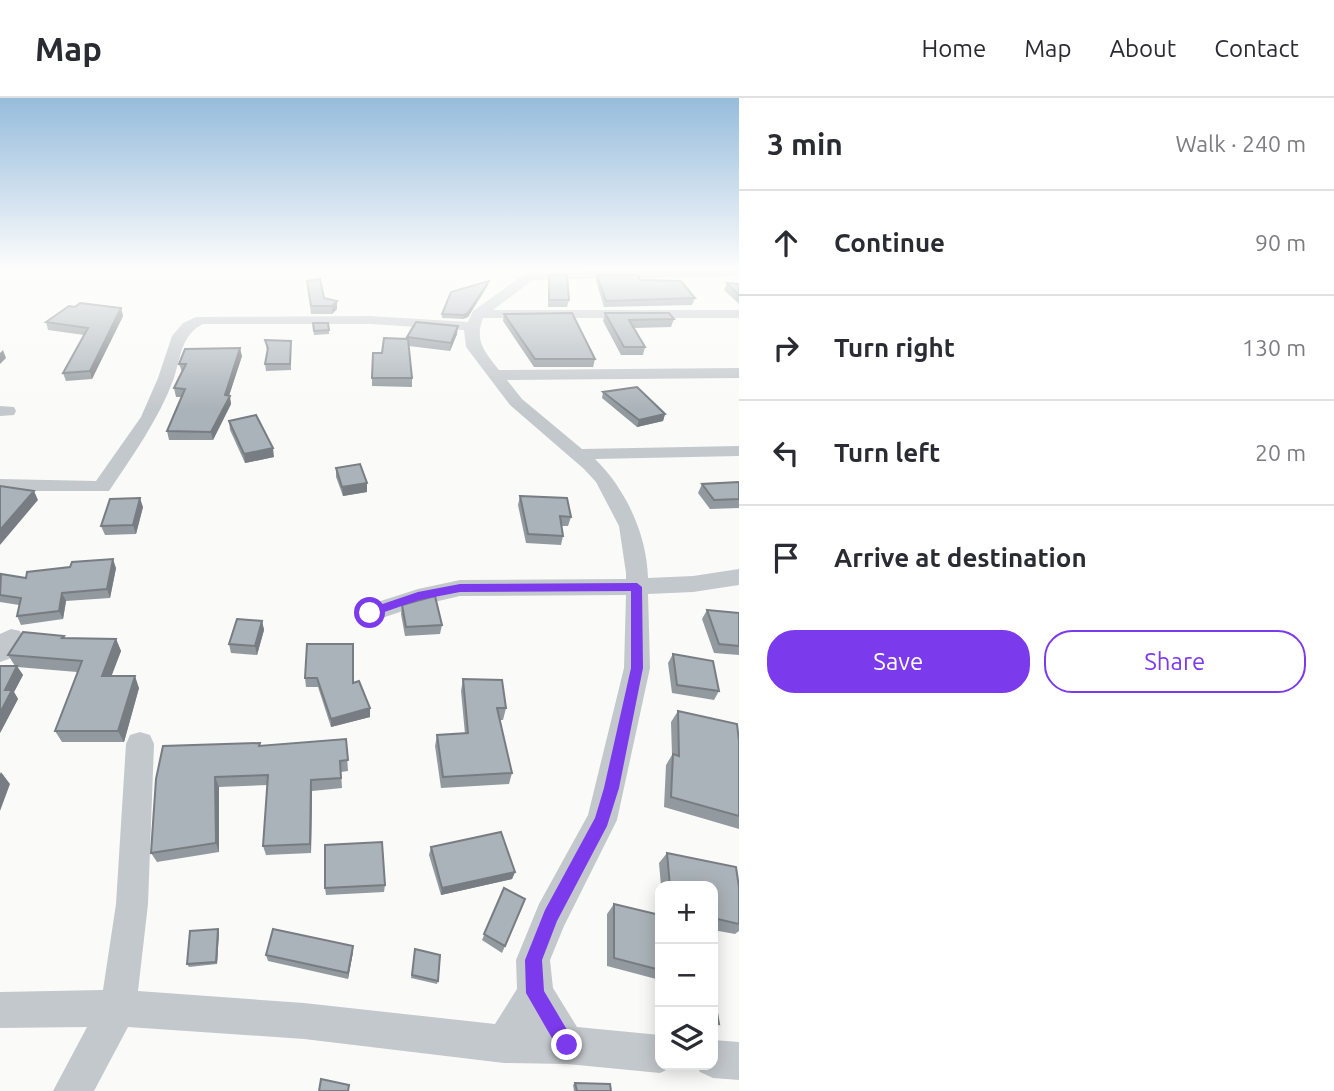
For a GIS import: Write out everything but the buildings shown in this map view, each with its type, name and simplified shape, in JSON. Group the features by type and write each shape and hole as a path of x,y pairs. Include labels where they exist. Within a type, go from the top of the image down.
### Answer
{"street":[{"path":"479,317 475,321 473,347 516,402 579,454 604,480 629,526 638,573 637,668 611,788 602,820 551,916 533,960 535,993 567,1045"},
{"path":"0,485 103,487 149,417 179,336 193,323 201,320 430,322 512,317"},
{"path":"497,375 739,373"},
{"path":"579,454 738,452"},
{"path":"370,613 418,597 460,588 637,587 693,584 739,577"},
{"path":"73,1091 118,1007 132,904 140,744"},
{"path":"504,1044 535,993"},
{"path":"0,1010 118,1007 304,1021 504,1044 567,1045 655,1054"},
{"path":"718,1059 739,1061"}],"route":[{"path":"370,613 418,597 460,588 637,587 637,668 611,788 602,820 551,916 533,960 535,993 567,1045"}]}
